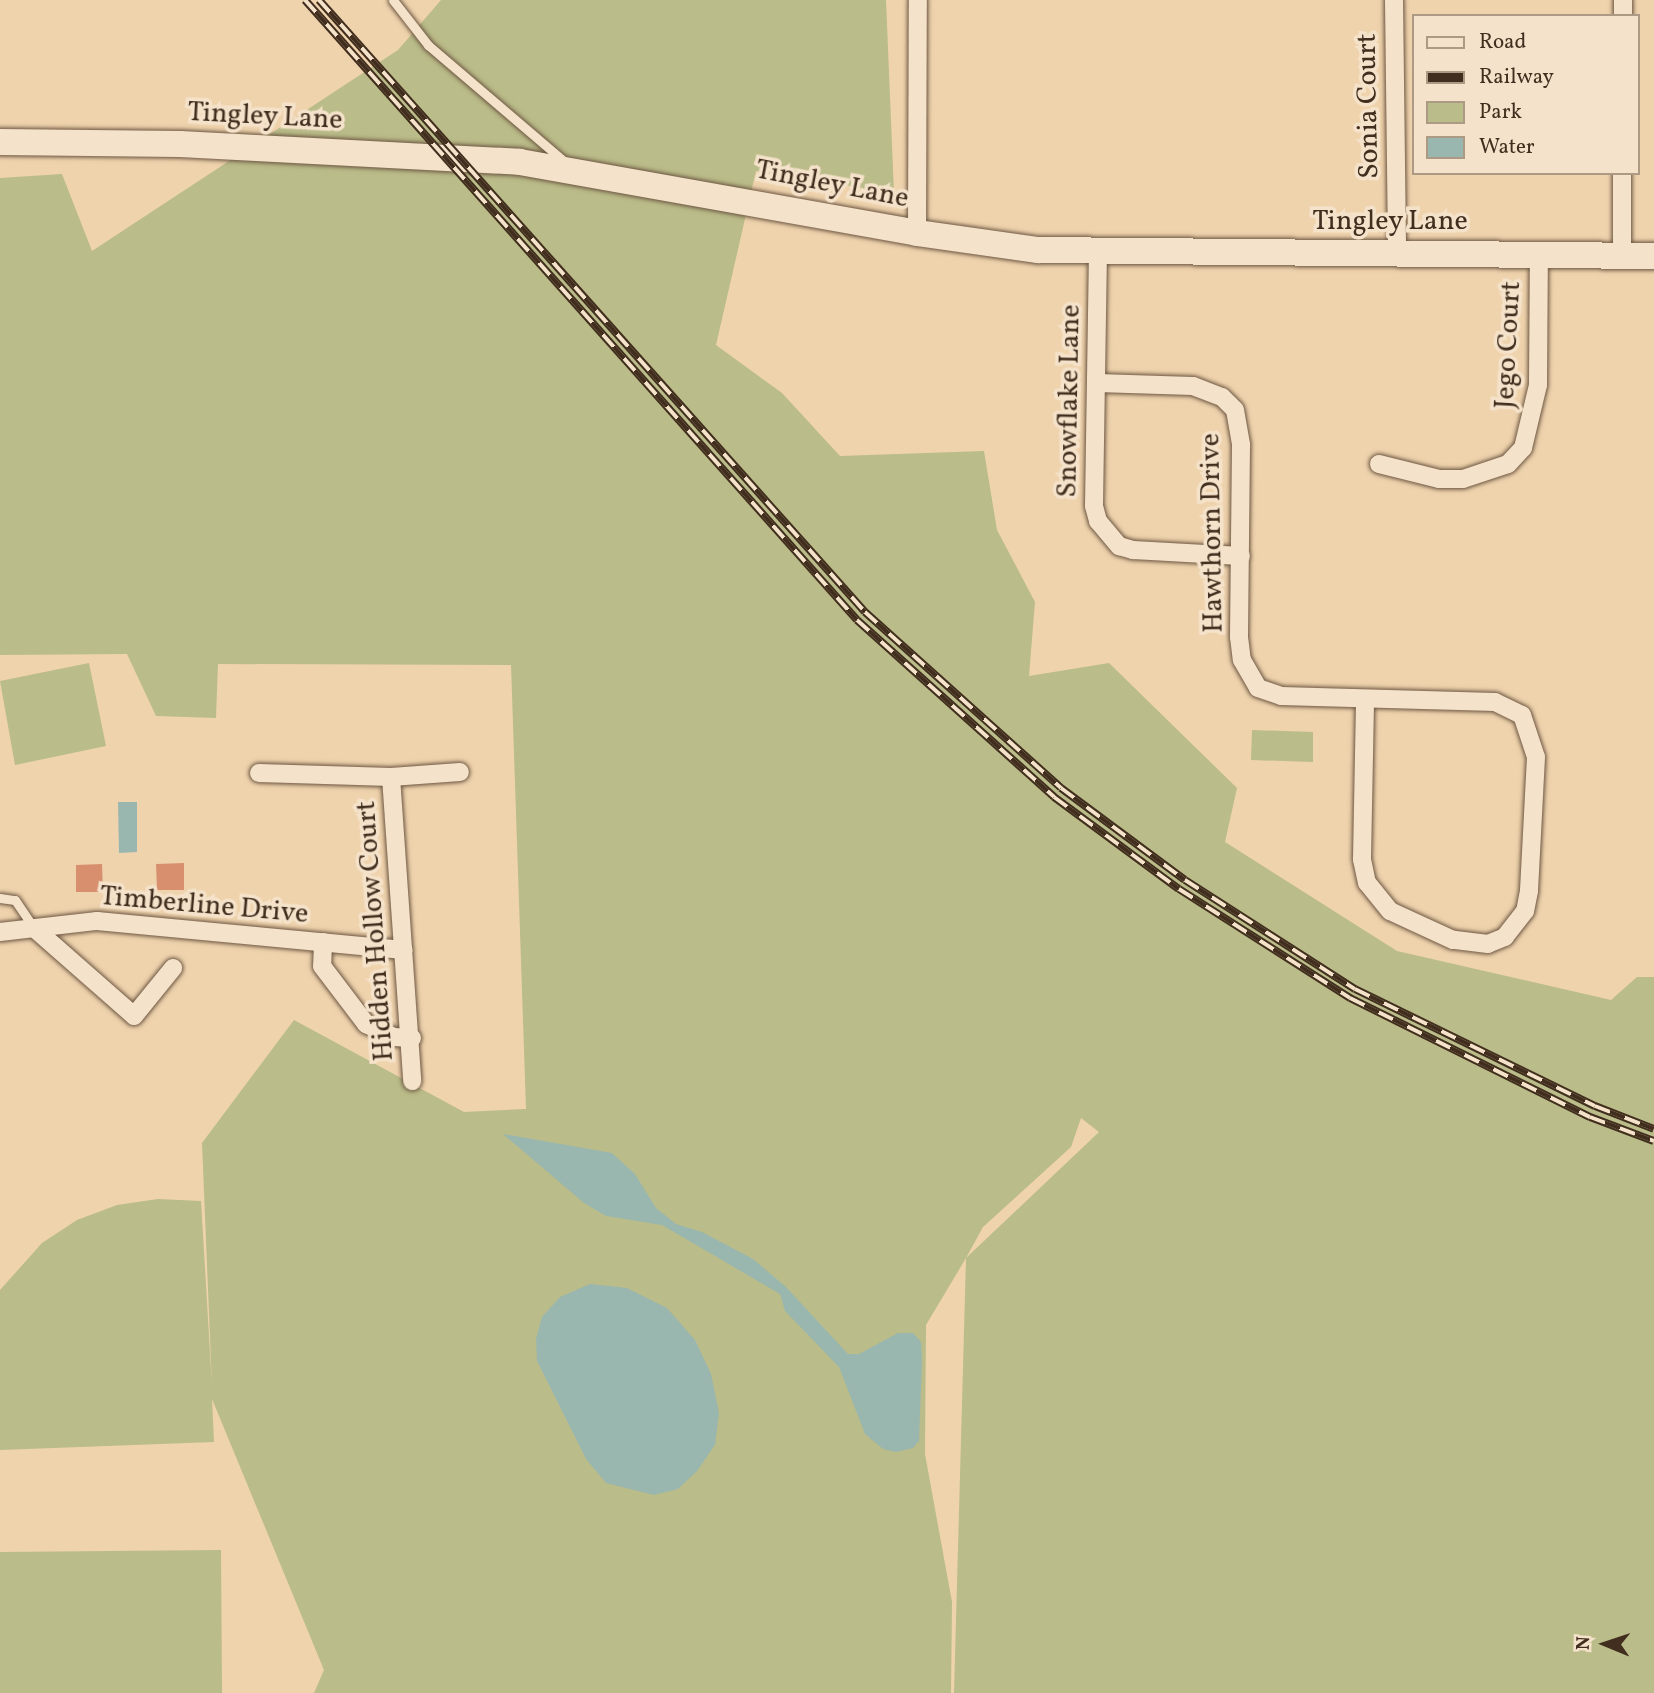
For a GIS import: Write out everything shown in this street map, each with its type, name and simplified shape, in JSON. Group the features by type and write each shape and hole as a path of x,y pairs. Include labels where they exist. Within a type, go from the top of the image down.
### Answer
{"street":[{"path":"917,233 918,0"},
{"name":"Sonia Court","path":"1394,0 1397,254"},
{"name":"Tingley Lane","path":"0,142 180,144 520,162 579,175 917,233 1038,250 1654,257"},
{"path":"1622,175 1622,256"},
{"name":"Snowflake Lane","path":"1098,251 1094,506 1107,536 1133,550 1241,556"},
{"name":"Jego Court","path":"1379,464 1439,480 1463,479 1508,464 1523,447 1538,385 1539,255"},
{"name":"Hawthorn Drive","path":"1097,383 1193,386 1222,397 1235,410 1241,445 1239,637 1241,660 1258,688 1280,696 1495,702 1512,706 1530,729 1536,757 1529,891 1525,911 1505,937 1488,944 1453,940 1390,911 1367,883 1362,859 1366,699"},
{"name":"Hidden Hollow Court","path":"259,774 391,777 460,772"},
{"name":"Hidden Hollow Court","path":"391,777 412,1038 412,1081"},
{"name":"Timberline Drive","path":"0,932 97,921 404,950"},
{"path":"34,928 134,1016 173,968"},
{"path":"323,943 322,966 366,1024 394,1037 412,1038"}],"lane":[{"path":"393,0 428,45 491,94 579,175"},
{"path":"0,898 15,900 34,928"}],"green space":[{"path":"441,0 886,0 894,193 756,171 716,345 782,393 840,456 984,451 997,530 1035,602 1029,676 1109,663 1237,788 1225,842 1397,951 1611,1000 1637,977 1654,977 1654,1693 954,1693 966,1258 926,1325 925,1454 952,1602 951,1693 314,1693 324,1670 212,1399 214,1442 0,1450 0,1290 42,1243 77,1220 117,1205 158,1199 201,1201 212,1386 202,1143 294,1020 464,1112 526,1109 511,665 218,664 216,718 156,716 127,654 0,655 0,178 62,174 92,251 398,50","holes":["1081,1118 1099,1132 966,1258 983,1227 1071,1147"]},
{"path":"89,663 106,746 15,765 0,681"},
{"path":"1252,730 1313,732 1313,762 1251,760"},
{"path":"221,1550 222,1693 0,1693 0,1552"}],"water":[{"path":"118,802 137,802 137,852 119,853"},
{"path":"503,1134 612,1153 635,1174 656,1208 676,1224 702,1232 753,1259 786,1287 848,1354 859,1354 898,1333 913,1333 921,1342 919,1441 913,1448 896,1452 883,1449 865,1434 839,1367 785,1311 780,1294 662,1225 606,1216 584,1203"},
{"path":"590,1284 627,1288 667,1308 695,1340 711,1374 719,1413 715,1445 697,1471 678,1489 654,1495 606,1483 586,1459 537,1361 536,1339 542,1317 560,1297"}],"building":[{"path":"184,863 184,890 157,890 156,864"},
{"path":"102,864 103,892 76,892 76,865"}],"railway":[{"path":"305,0 857,620 1054,797 1179,889 1350,998 1590,1117 1654,1141"},
{"path":"319,0 865,612 1061,788 1185,880 1355,989 1595,1106 1654,1129"}]}
